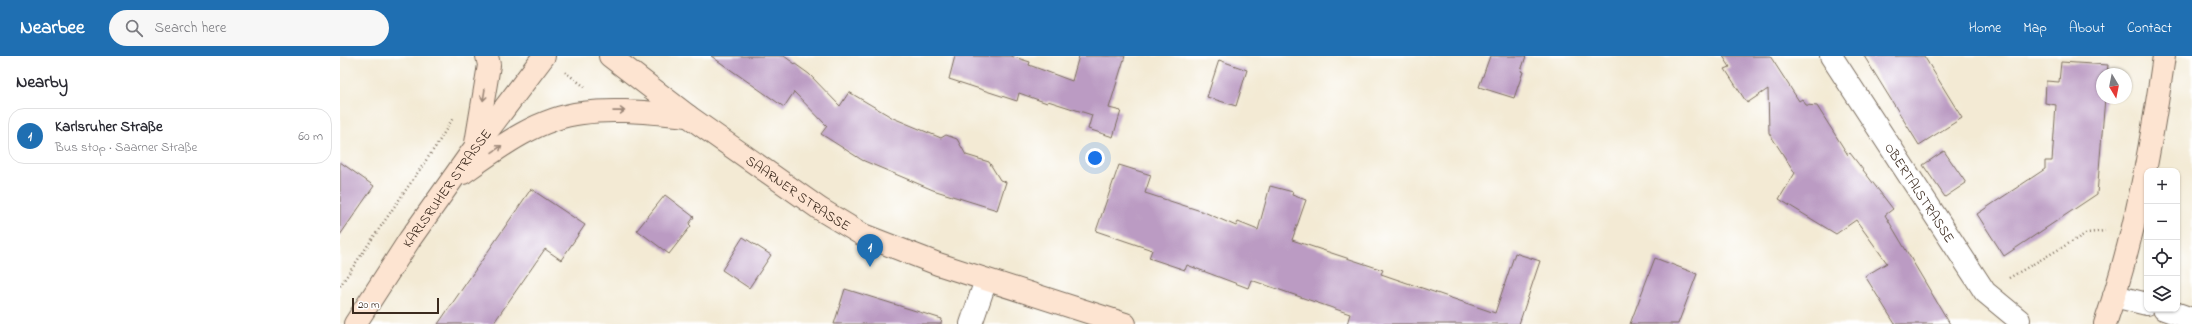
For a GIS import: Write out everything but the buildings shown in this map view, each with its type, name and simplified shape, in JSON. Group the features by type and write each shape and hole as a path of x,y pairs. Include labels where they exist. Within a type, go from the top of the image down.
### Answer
{"main road":[{"path":"476,146 489,65 487,56"},
{"name":"KARLSRUHER STRASSE","path":"355,324 410,239 476,146 544,56"},
{"name":"SAARNER STRASSE","path":"610,56 688,116 820,209 863,235 938,264 1125,324"},
{"path":"2105,324 2114,296 2144,178 2164,56"},
{"path":"454,179 507,142 548,122 580,113 623,110 688,116"}],"street":[{"name":"OBERTALSTRASSE","path":"1831,56 1985,292 2019,320"},
{"path":"971,324 986,280"},
{"path":"2114,296 2144,303"},
{"path":"2172,312 2192,319"}],"path":[{"path":"544,56 586,88"},
{"path":"340,286 434,149 455,113"},
{"path":"1985,292 2087,233 2132,228"}],"place":[{"name":"Karlsruher Straße","path":"870,267"}]}
